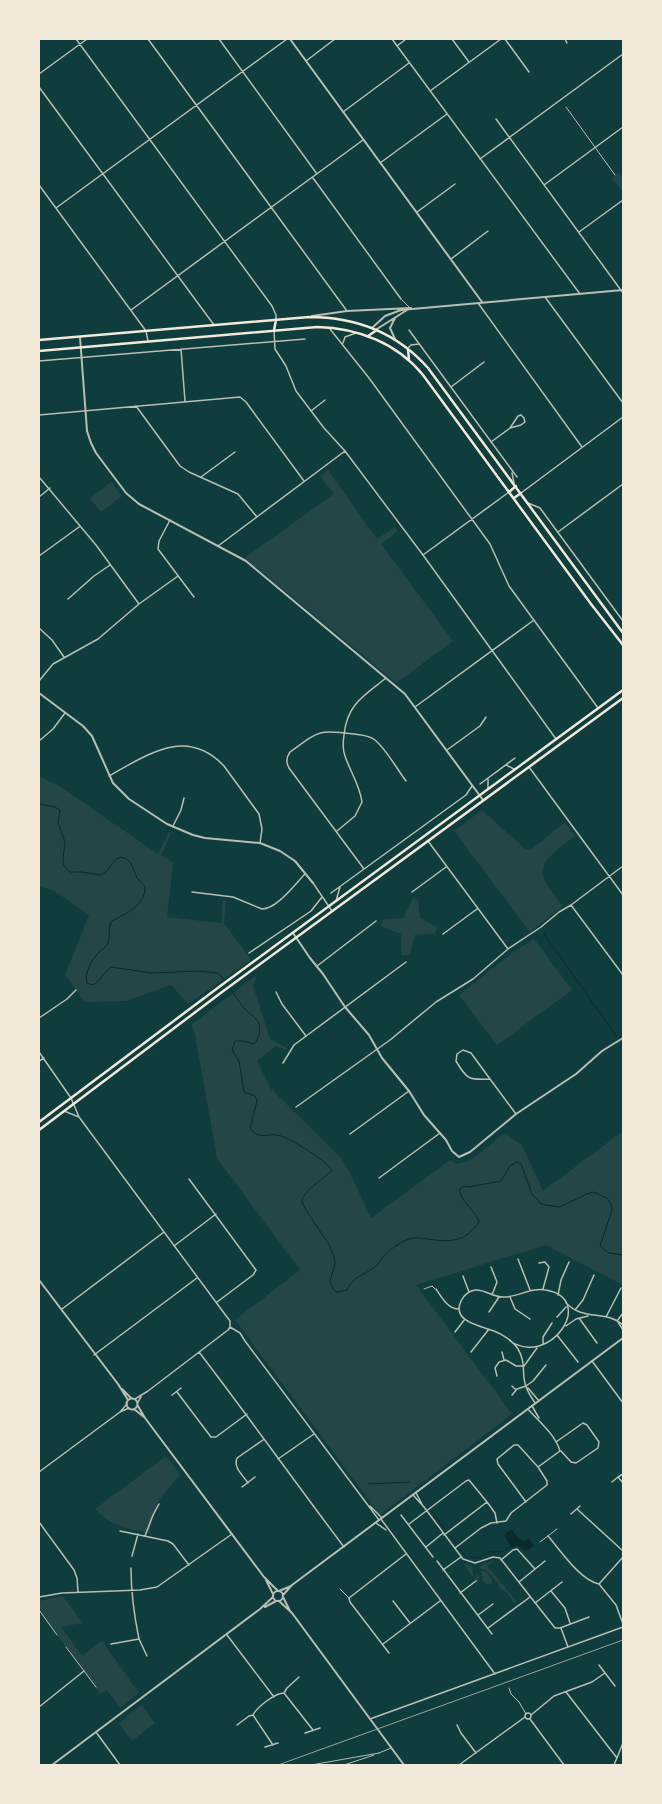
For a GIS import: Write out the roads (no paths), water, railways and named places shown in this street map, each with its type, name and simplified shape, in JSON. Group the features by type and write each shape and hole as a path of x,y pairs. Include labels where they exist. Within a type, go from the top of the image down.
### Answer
{"main road":[{"path":"39,340 309,317 337,318 372,328 395,339 408,348 428,368 515,484 623,633"},
{"path":"274,330 276,320"},
{"path":"39,351 274,330 328,327 358,333 394,349 409,360 427,380 591,604 623,645"},
{"path":"367,336 372,328"},
{"path":"367,336 377,330"},
{"path":"408,348 409,360"},
{"path":"509,492 515,484"},
{"path":"514,498 521,493"},
{"path":"39,1122 218,987 623,690"},
{"path":"39,1130 222,992 623,698"}],"street":[{"path":"76,39 274,310 276,320"},
{"path":"39,74 87,39"},
{"path":"148,39 347,311"},
{"path":"219,39 317,174"},
{"path":"56,208 289,39 482,302"},
{"path":"306,61 336,39"},
{"path":"392,39 580,294"},
{"path":"397,46 406,39"},
{"path":"452,39 469,62"},
{"path":"430,91 500,39"},
{"path":"505,39 529,72"},
{"path":"565,39 568,43"},
{"path":"480,159 623,54"},
{"path":"343,112 410,63"},
{"path":"39,87 214,325"},
{"path":"380,163 447,114"},
{"path":"496,119 623,293"},
{"path":"544,185 623,127"},
{"path":"131,310 364,140"},
{"path":"312,177 401,299"},
{"path":"416,212 455,184"},
{"path":"39,185 146,331 148,341"},
{"path":"579,232 623,200"},
{"path":"450,259 488,231"},
{"path":"309,317 347,311 416,308 622,290"},
{"path":"546,297 623,403"},
{"path":"478,303 582,447"},
{"path":"377,330 410,308"},
{"path":"372,328 378,321 388,314 410,308"},
{"path":"395,317 390,328 395,339"},
{"path":"328,327 344,345 493,548 506,581 599,708"},
{"path":"274,330 276,351 286,366 296,391 345,451 556,739"},
{"path":"409,330 517,477"},
{"path":"344,345 343,339 345,336 358,333"},
{"path":"80,337 87,432 96,453 126,493 139,504 246,561 405,694 483,800"},
{"path":"39,361 306,339"},
{"path":"408,348 411,345 419,344"},
{"path":"180,349 185,401"},
{"path":"451,387 484,362"},
{"path":"39,414 237,396 242,398 304,481"},
{"path":"311,411 326,400"},
{"path":"136,406 180,466 200,477 238,494 257,517"},
{"path":"491,442 510,428 525,422 524,418 521,415 518,416 510,428"},
{"path":"521,493 623,417"},
{"path":"218,546 345,451"},
{"path":"200,477 235,452"},
{"path":"512,471 515,484"},
{"path":"39,477 50,488 79,527 96,545 139,604"},
{"path":"558,532 623,484"},
{"path":"39,496 50,488"},
{"path":"422,556 509,492"},
{"path":"528,503 538,507 623,621"},
{"path":"170,520 159,541 158,548 194,598"},
{"path":"39,556 79,527"},
{"path":"68,599 94,576 110,565"},
{"path":"39,681 53,664 103,636 139,604 178,576"},
{"path":"415,707 534,620"},
{"path":"39,628 52,640 64,657"},
{"path":"337,831 359,812 362,802 344,753 344,732 350,711 355,704 386,678"},
{"path":"39,693 83,726 92,736 109,776 122,794 158,819 192,835 205,838 260,844 287,855 306,873 332,911"},
{"path":"39,741 53,729 65,713"},
{"path":"447,751 480,726 486,717"},
{"path":"364,869 289,768 287,757 290,752 320,732 344,732 362,735 374,739 406,781"},
{"path":"109,776 157,750 168,746 184,745 201,750 218,760 224,766 257,810 261,822 260,844"},
{"path":"480,784 516,758"},
{"path":"506,765 514,769"},
{"path":"529,767 623,895"},
{"path":"488,778 488,789"},
{"path":"331,893 466,795 472,786"},
{"path":"173,827 181,810 184,798"},
{"path":"428,840 508,949"},
{"path":"296,1107 390,1040 436,1002 473,979 508,949 623,866"},
{"path":"412,892 447,867"},
{"path":"192,892 233,897 262,909 266,909 274,906 306,873"},
{"path":"336,901 340,887"},
{"path":"249,953 311,911 322,897"},
{"path":"571,905 623,975"},
{"path":"443,934 477,908"},
{"path":"317,966 376,921"},
{"path":"293,933 345,1007 369,1035 378,1048 382,1058 409,1091 424,1115 440,1133 452,1151 459,1156 470,1152 516,1114 576,1074 602,1051 623,1038"},
{"path":"283,1063 294,1045 406,962"},
{"path":"39,1018 67,1000 76,990"},
{"path":"276,992 282,1004 306,1036"},
{"path":"490,1079 473,1080 468,1078 456,1061 457,1054 463,1050 471,1053 516,1114"},
{"path":"39,1052 71,1098 79,1117 230,1321 230,1327 228,1330 142,1395 128,1400 127,1404 120,1412 39,1472"},
{"path":"39,1061 44,1058"},
{"path":"350,1134 409,1091"},
{"path":"64,1111 79,1117"},
{"path":"378,1178 440,1133"},
{"path":"189,1179 256,1270 253,1275 216,1302"},
{"path":"174,1246 216,1214"},
{"path":"61,1310 164,1232"},
{"path":"518,1259 530,1290"},
{"path":"539,1263 545,1262 549,1267 543,1289"},
{"path":"558,1295 561,1280 569,1262"},
{"path":"491,1267 497,1282 492,1295"},
{"path":"575,1310 584,1298 594,1275"},
{"path":"462,1276 469,1292"},
{"path":"94,1354 198,1277"},
{"path":"39,1280 120,1387 128,1400"},
{"path":"606,1317 621,1288"},
{"path":"436,1289 448,1304 453,1308 460,1309"},
{"path":"536,1403 526,1386 524,1366 520,1352 510,1342 489,1329 473,1324 465,1319 460,1309 462,1299 469,1292 479,1290 500,1297 510,1297 530,1290 543,1289 558,1295 575,1310 583,1314 606,1317 623,1325"},
{"path":"489,1312 500,1297"},
{"path":"510,1297 515,1309 530,1319"},
{"path":"564,1300 567,1306 568,1317 564,1328"},
{"path":"557,1317 567,1306"},
{"path":"616,1321 623,1313"},
{"path":"524,1366 533,1351 579,1318 592,1315"},
{"path":"579,1318 597,1343"},
{"path":"455,1332 465,1319"},
{"path":"616,1321 623,1330"},
{"path":"543,1344 543,1337 552,1323"},
{"path":"230,1327 240,1333 366,1502 381,1519 389,1532 495,1674"},
{"path":"471,1352 489,1329"},
{"path":"557,1335 578,1362"},
{"path":"52,1765 260,1609 278,1591 292,1585 344,1547 623,1338"},
{"path":"510,1342 529,1348 540,1346"},
{"path":"199,1352 247,1414 263,1439 344,1547"},
{"path":"502,1352 504,1360 516,1366 524,1366"},
{"path":"498,1376 495,1367 499,1362 504,1360"},
{"path":"592,1361 623,1403"},
{"path":"512,1395 516,1390 534,1382 546,1365"},
{"path":"512,1386 516,1390"},
{"path":"526,1386 539,1401"},
{"path":"120,1387 131,1398"},
{"path":"172,1395 181,1388"},
{"path":"177,1392 211,1437 216,1437 247,1414"},
{"path":"142,1395 138,1402 138,1406 145,1418 264,1577 283,1596 292,1613 404,1765"},
{"path":"135,1398 138,1402"},
{"path":"127,1404 129,1408"},
{"path":"134,1409 138,1406"},
{"path":"532,1406 539,1420"},
{"path":"120,1412 129,1408 134,1409 145,1418"},
{"path":"528,1409 539,1420 556,1442 560,1450 571,1462 576,1463 597,1448 599,1442 584,1423 580,1424 556,1442"},
{"path":"278,1459 315,1434"},
{"path":"248,1483 236,1466 236,1462 238,1458 263,1439"},
{"path":"454,1548 491,1523 507,1520 510,1513 526,1502 547,1484 547,1481 538,1467 518,1444 514,1445 497,1459 498,1464 526,1502"},
{"path":"538,1467 560,1450"},
{"path":"612,1482 623,1474"},
{"path":"242,1488 255,1477"},
{"path":"618,1477 623,1483"},
{"path":"409,1524 468,1480 472,1482 495,1513 497,1523"},
{"path":"416,1493 426,1511 461,1557 473,1563 479,1563 494,1557 501,1560 556,1628 561,1628 589,1617"},
{"path":"413,1495 424,1508"},
{"path":"426,1547 487,1502"},
{"path":"145,1536 159,1504"},
{"path":"571,1514 580,1506"},
{"path":"577,1509 623,1554 599,1584"},
{"path":"401,1515 433,1557"},
{"path":"39,1522 74,1570 77,1578 78,1592"},
{"path":"376,1523 389,1532"},
{"path":"120,1531 168,1541 173,1544 189,1565"},
{"path":"132,1556 138,1534"},
{"path":"39,1597 54,1594 131,1590 157,1587 232,1534"},
{"path":"370,1719 568,1647 623,1625 612,1599 599,1584 583,1576 548,1536"},
{"path":"501,1560 514,1550 518,1550 535,1569"},
{"path":"389,1653 350,1602 349,1598 406,1554"},
{"path":"444,1570 461,1557"},
{"path":"519,1582 545,1560"},
{"path":"437,1561 492,1634"},
{"path":"131,1568 131,1590 134,1615 139,1639 147,1656"},
{"path":"264,1577 273,1596 292,1613"},
{"path":"460,1593 476,1581"},
{"path":"535,1603 562,1582"},
{"path":"260,1609 282,1600 283,1596 292,1585"},
{"path":"551,1590 565,1608 571,1624"},
{"path":"488,1628 530,1597"},
{"path":"382,1644 440,1600"},
{"path":"393,1601 410,1623"},
{"path":"478,1615 493,1604"},
{"path":"561,1628 568,1647"},
{"path":"227,1634 274,1697"},
{"path":"111,1644 139,1639"},
{"path":"599,1665 615,1686"},
{"path":"39,1707 84,1671"},
{"path":"530,1718 531,1715 554,1696 592,1682 605,1673"},
{"path":"237,1725 249,1716 253,1716 255,1712 274,1697 284,1692 299,1677"},
{"path":"284,1692 313,1730"},
{"path":"566,1692 616,1758"},
{"path":"459,1765 529,1713 531,1715"},
{"path":"253,1716 273,1745"},
{"path":"526,1716 530,1718 564,1765"},
{"path":"457,1725 476,1753"},
{"path":"305,1733 320,1728"},
{"path":"96,1732 120,1765"},
{"path":"265,1747 278,1743"},
{"path":"614,1765 623,1743"}],"lane":[{"path":"566,108 615,175"},
{"path":"401,299 410,308"},
{"path":"424,1289 432,1286 436,1289"},
{"path":"540,1542 557,1529"},
{"path":"340,1589 349,1598"},
{"path":"39,1610 57,1635"},
{"path":"66,1647 96,1687"},
{"path":"508,1688 510,1694 519,1703 526,1716"},
{"path":"344,1765 392,1748"},
{"path":"311,1765 379,1753"}],"waterway":[{"path":"39,804 55,807 60,810 58,823 65,842 63,859 64,866 70,872 100,875 121,857 131,863 137,878 145,886 144,893 139,904 129,912 112,921 108,943 91,962 86,979 87,983 93,985 111,967 152,973 198,971 218,973 242,1006 258,1022 260,1032 254,1044 244,1041 235,1041 232,1050 239,1061 244,1092 255,1096 257,1101 250,1128 253,1132 260,1135 276,1135 286,1138 317,1157 332,1170 307,1192 302,1201 328,1243 333,1254 335,1262 330,1282 333,1289 337,1292 347,1290 349,1285 355,1279 374,1268 389,1251 406,1240 411,1238 443,1241 456,1240 468,1234 479,1222 464,1201 460,1193 460,1189 464,1186 469,1187 501,1181 510,1166 517,1162 521,1164 532,1194 540,1203 560,1207 593,1192 607,1198 611,1204 612,1210 600,1246 609,1253 623,1255"},
{"path":"544,934 617,1037"},
{"path":"369,1484 409,1482"},
{"path":"432,1512 444,1528"},
{"path":"450,1536 456,1543"},
{"path":"479,1557 489,1552 502,1552 511,1545"},
{"path":"460,1549 466,1557"},
{"path":"471,1558 478,1557"}],"railway":[{"path":"278,1765 623,1640"}]}
